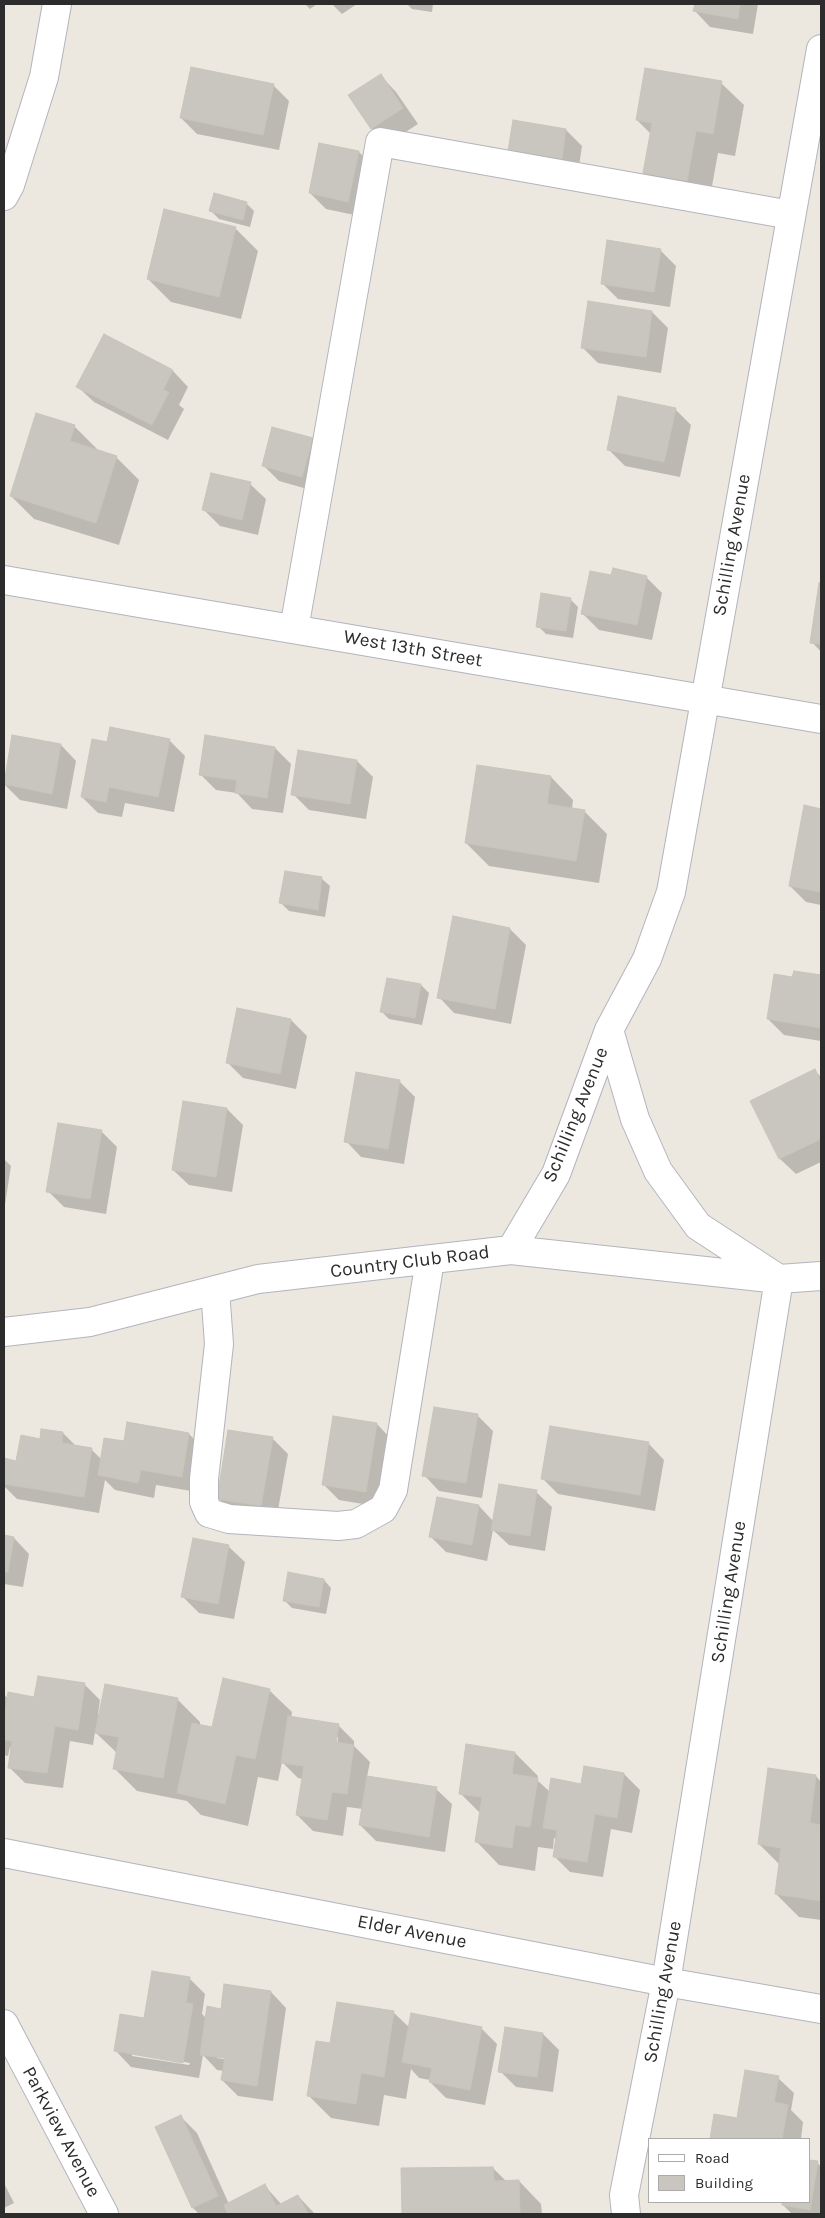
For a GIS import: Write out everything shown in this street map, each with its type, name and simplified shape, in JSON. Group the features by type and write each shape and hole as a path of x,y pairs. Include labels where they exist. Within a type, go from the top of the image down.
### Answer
{"street":[{"path":"4,196 10,185 44,77 57,4"},
{"name":"Schilling Avenue","path":"511,1250 556,1174 610,1030 647,958 670,892 821,49"},
{"path":"294,629 380,142 791,215"},
{"name":"West 13th Street","path":"4,580 821,719"},
{"name":"Schilling Avenue","path":"610,1030 635,1119 658,1171 698,1226 779,1279 666,1982 624,2195 626,2214"},
{"name":"Country Club Road","path":"4,1332 90,1322 258,1279 511,1250 779,1279 821,1276"},
{"path":"215,1290 219,1344 204,1479 204,1502 209,1513 229,1519 338,1526 356,1524 382,1509 393,1490 430,1260"},
{"name":"Elder Avenue","path":"4,1853 666,1982 821,2009"},
{"name":"Parkview Avenue","path":"4,2024 104,2214"}],"building":[{"path":"695,4 740,4 738,19 693,11"},
{"path":"191,67 274,84 263,135 180,118"},
{"path":"645,68 722,81 713,134 696,131 687,181 643,173 652,123 636,120"},
{"path":"381,74 403,108 371,129 348,95"},
{"path":"513,120 566,129 561,165 507,157"},
{"path":"319,143 359,151 348,202 309,193"},
{"path":"214,193 247,202 243,220 209,211"},
{"path":"164,209 236,227 219,297 147,279"},
{"path":"607,240 661,249 654,292 601,284"},
{"path":"588,301 652,311 646,357 581,348"},
{"path":"104,334 173,370 163,390 169,392 152,425 76,387"},
{"path":"618,396 676,408 664,462 607,450"},
{"path":"36,413 75,425 70,441 117,456 96,523 10,496"},
{"path":"272,427 313,438 302,477 262,466"},
{"path":"211,473 251,482 242,520 202,510"},
{"path":"613,568 647,576 637,625 581,614 590,571 611,575"},
{"path":"819,583 821,583 821,644 810,643"},
{"path":"541,593 571,598 566,631 536,627"},
{"path":"110,727 170,739 158,797 109,787 106,802 81,797 92,739 107,742"},
{"path":"12,735 61,744 52,794 4,784"},
{"path":"205,735 275,747 267,798 235,793 237,780 199,775"},
{"path":"298,750 357,760 350,804 291,795"},
{"path":"477,765 551,776 547,804 585,810 576,861 465,843"},
{"path":"804,805 821,809 821,892 789,886"},
{"path":"285,871 322,877 318,910 279,903"},
{"path":"453,916 510,928 495,1009 437,998"},
{"path":"794,971 821,975 821,1028 767,1019 774,974 792,977"},
{"path":"387,978 421,984 415,1018 380,1012"},
{"path":"237,1008 291,1019 280,1074 226,1063"},
{"path":"815,1069 821,1082 821,1139 779,1159 750,1101"},
{"path":"356,1072 400,1080 388,1149 344,1142"},
{"path":"183,1101 227,1108 216,1177 172,1170"},
{"path":"58,1123 102,1130 90,1199 46,1192"},
{"path":"434,1407 478,1414 466,1483 422,1476"},
{"path":"333,1416 377,1423 366,1492 322,1485"},
{"path":"127,1422 189,1433 182,1477 141,1470 138,1483 98,1475 104,1438 124,1441"},
{"path":"550,1426 649,1442 640,1495 541,1479"},
{"path":"41,1429 63,1432 62,1443 92,1448 84,1497 4,1484 4,1458 16,1461 21,1435 40,1439"},
{"path":"228,1430 273,1437 261,1506 217,1499"},
{"path":"499,1484 537,1490 530,1536 491,1530"},
{"path":"437,1497 479,1505 472,1545 429,1537"},
{"path":"4,1535 14,1537 8,1572 4,1572"},
{"path":"193,1538 229,1545 218,1604 181,1597"},
{"path":"288,1572 324,1579 319,1607 283,1601"},
{"path":"38,1676 85,1683 78,1730 55,1726 47,1773 8,1768 12,1741 4,1740 4,1720 8,1692 34,1697"},
{"path":"223,1678 270,1689 255,1759 236,1755 225,1804 177,1793 192,1723 212,1727"},
{"path":"105,1684 178,1698 163,1778 113,1769 119,1737 95,1733"},
{"path":"288,1716 339,1724 336,1742 354,1745 347,1794 332,1792 327,1820 296,1815 304,1766 281,1763"},
{"path":"466,1744 515,1752 512,1774 538,1778 530,1827 515,1825 512,1848 475,1842 482,1797 459,1794"},
{"path":"584,1766 624,1773 617,1818 595,1814 587,1862 553,1857 557,1830 543,1828 551,1778 581,1784"},
{"path":"768,1768 816,1775 810,1823 821,1825 821,1901 775,1894 781,1848 758,1844"},
{"path":"367,1776 437,1787 429,1837 359,1825"},
{"path":"152,1971 190,1977 186,2003 193,2004 183,2063 114,2051 120,2014 144,2018"},
{"path":"224,1984 271,1991 257,2086 221,2080 225,2058 200,2055 207,2006 221,2009"},
{"path":"337,2002 394,2011 384,2077 361,2073 356,2104 307,2096 316,2041 330,2043"},
{"path":"411,2013 482,2027 470,2090 429,2082 432,2068 402,2062"},
{"path":"505,2027 543,2033 537,2077 498,2072"},
{"path":"745,2070 779,2076 774,2102 788,2105 782,2138 710,2138 714,2114 737,2118"},
{"path":"181,2115 218,2196 192,2208 155,2127"},
{"path":"810,2160 818,2161 810,2210 782,2205 782,2203 810,2203"},
{"path":"493,2167 494,2181 519,2180 520,2214 402,2214 401,2168"},
{"path":"265,2184 276,2206 298,2195 308,2214 228,2214 224,2205"}]}
